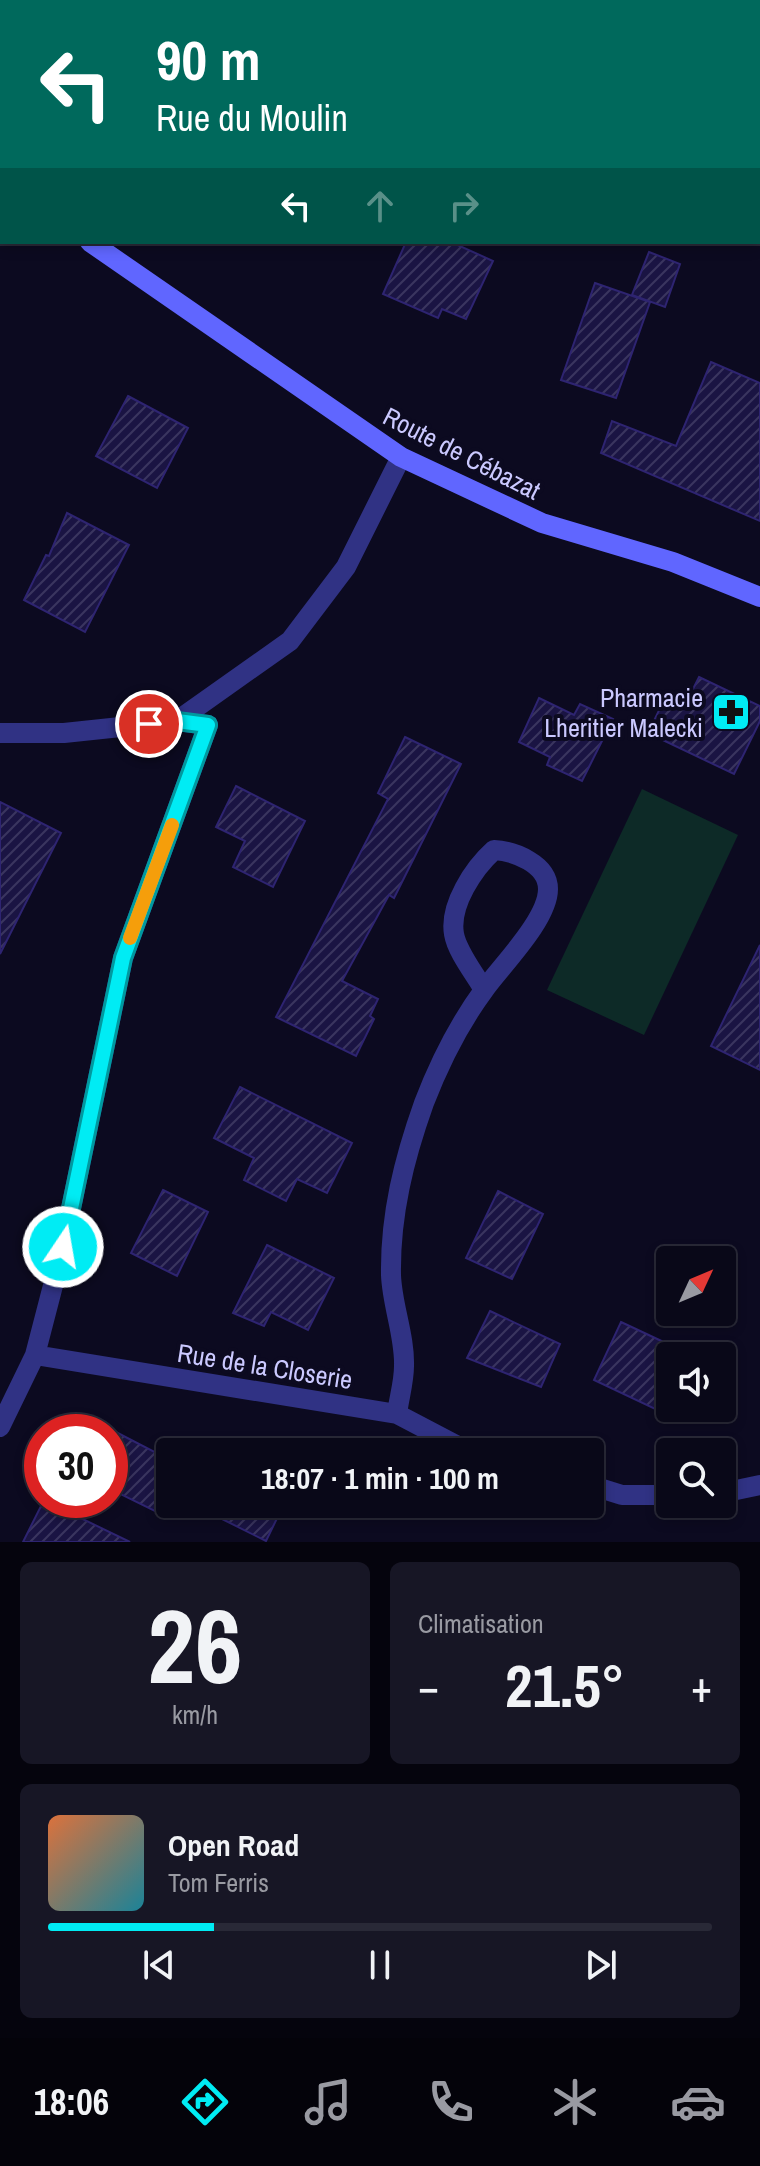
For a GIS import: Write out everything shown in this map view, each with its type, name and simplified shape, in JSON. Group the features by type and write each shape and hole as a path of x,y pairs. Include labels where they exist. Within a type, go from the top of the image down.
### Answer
{"street":[{"name":"Route de Cébazat","path":"93,244 401,457 542,523 673,562 760,597"},
{"path":"177,721 290,641 346,567 401,457"},
{"path":"0,733 64,733 177,721 208,725 123,958 63,1247 35,1355 0,1427"},
{"path":"397,1414 404,1365 391,1277 395,1197 424,1104 444,1055 484,990 521,948 548,893 547,880 536,866 511,851 494,850 480,862 454,913 454,935 484,990"},
{"name":"Rue de la Closerie","path":"35,1355 397,1414 443,1438"},
{"path":"736,1490 760,1485"},
{"path":"604,1489 622,1495 656,1495"}],"green space":[{"path":"642,789 738,835 644,1035 547,990"}],"building":[{"path":"405,244 455,244 493,261 466,319 442,309 438,318 383,294"},
{"path":"649,252 680,264 665,307 632,295"},
{"path":"595,283 650,302 616,398 561,380"},
{"path":"711,362 760,383 760,521 601,453 612,421 676,446"},
{"path":"128,396 188,428 157,488 96,456"},
{"path":"67,513 129,545 85,632 24,600 46,555 49,556"},
{"path":"699,677 760,706 760,721 734,774 648,733 666,696 685,705"},
{"path":"539,698 574,715 580,704 613,719 582,781 547,765 550,757 519,742"},
{"path":"405,737 461,764 394,898 389,895 342,981 378,999 370,1016 374,1019 356,1056 276,1017 388,799 378,793"},
{"path":"236,786 305,821 273,887 233,867 245,841 216,827"},
{"path":"0,802 61,833 0,954"},
{"path":"760,945 760,1070 711,1046"},
{"path":"240,1087 352,1143 327,1193 297,1179 286,1201 244,1180 254,1158 214,1138"},
{"path":"163,1190 208,1212 177,1276 131,1253"},
{"path":"498,1191 543,1214 512,1279 466,1258"},
{"path":"267,1245 334,1278 308,1330 271,1312 264,1326 233,1313"},
{"path":"490,1311 560,1344 541,1387 467,1358"},
{"path":"621,1322 664,1342 656,1342 656,1409 594,1380"},
{"path":"128,1438 156,1453 156,1512 128,1498"},
{"path":"35,1518 81,1518 130,1542 23,1542"},
{"path":"220,1518 277,1518 266,1541"}],"slow traffic":[{"path":"130,938 172,825"}],"place":[{"name":"Pharmacie Lheritier Malecki","path":"731,712"}],"route":[{"path":"63,1247 123,958 208,725 177,721 149,724"}]}
